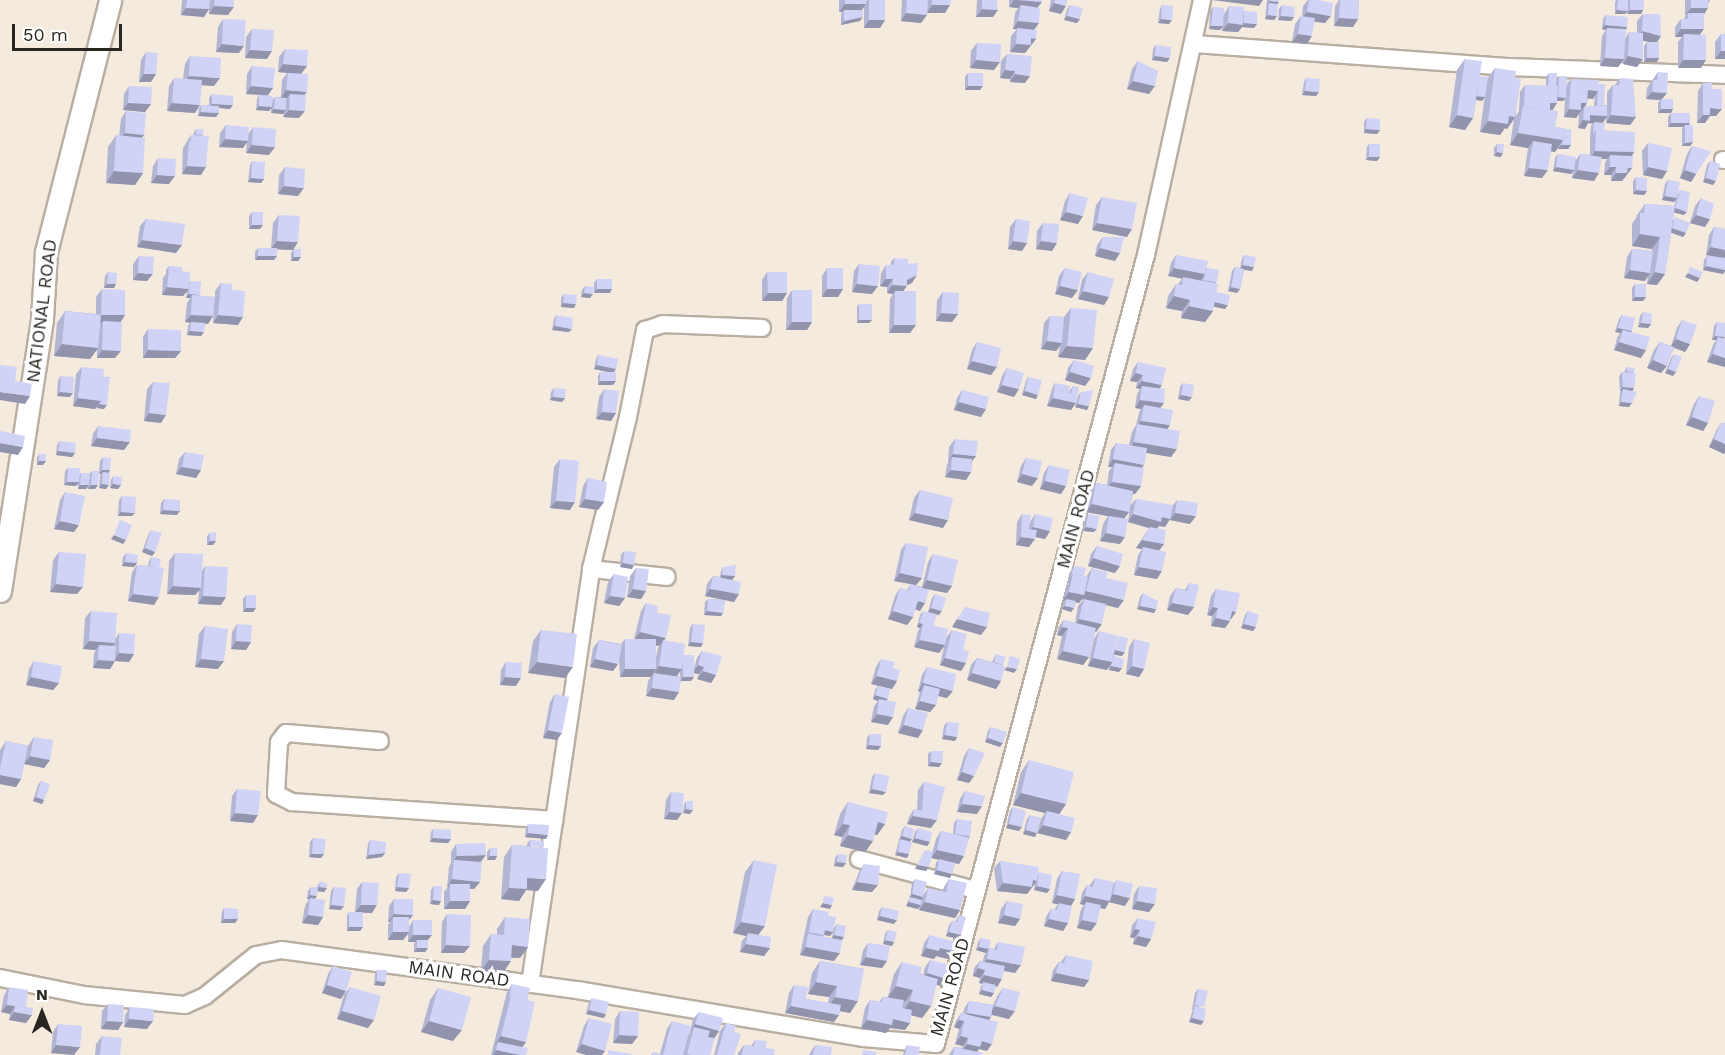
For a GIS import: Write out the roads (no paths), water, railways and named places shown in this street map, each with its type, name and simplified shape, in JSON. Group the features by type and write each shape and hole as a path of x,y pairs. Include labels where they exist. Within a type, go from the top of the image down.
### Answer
{"street":[{"name":"NATIONAL ROAD","path":"0,591 42,319 46,252 111,0"},
{"name":"MAIN ROAD","path":"0,978 84,995 184,1005 204,996 256,955 281,950 530,984 935,1049 1146,255 1195,44 1202,0"},
{"path":"1195,44 1510,67 1725,75"},
{"path":"530,984 591,569 628,417 645,330 663,324 762,328"},
{"path":"591,569 667,577"},
{"path":"380,741 286,733 279,742 276,794 292,802 554,820"},
{"path":"859,859 976,890"}]}
